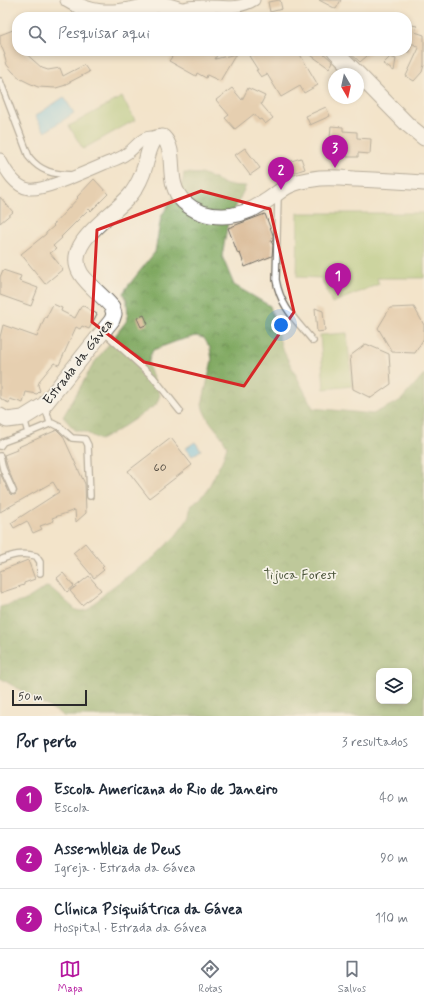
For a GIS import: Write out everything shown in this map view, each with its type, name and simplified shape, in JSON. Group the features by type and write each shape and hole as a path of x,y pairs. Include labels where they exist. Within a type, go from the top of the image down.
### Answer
{"street":[{"path":"68,0 81,7 96,12 119,12 153,5 169,6 185,12"},
{"path":"178,9 203,6 227,8 254,0"},
{"path":"340,56 352,68"},
{"path":"364,80 408,125 424,138"},
{"path":"0,160 6,171 14,180 28,189 40,188 78,175 126,155 143,139 148,137 163,137 169,146 172,175 176,192 193,208 211,216 226,217 253,209 264,203 278,191 290,185 320,178 424,183"},
{"name":"Estrada da Gávea","path":"23,418 44,405 110,324 114,314 112,307 81,273 77,263 77,255 84,240 109,215 122,206 138,185 151,145 156,138"},
{"path":"0,416 7,420 23,418"}],"lane":[{"path":"0,81 29,157 37,166 47,171 59,175 78,175"},
{"path":"278,191 276,280 278,292 284,306 313,341"},
{"path":"104,332 153,377 180,411"},
{"path":"44,405 50,423"},
{"path":"23,418 28,433"},
{"path":"0,446 3,442 50,423 55,423 72,438 85,439 88,445 90,496"},
{"path":"0,456 3,469 13,491"},
{"path":"0,560 14,554 28,554 36,556 40,562 40,573"}],"highlighted area":[{"path":"201,191 270,209 294,312 244,386 144,362 92,322 97,230"}],"green space":[{"path":"122,97 135,120 83,149 69,126"},
{"name":"Tijuca Forest","path":"184,173 204,174 227,185 246,186 228,222 222,256 234,285 270,306 282,348 313,408 373,414 401,400 424,374 424,716 64,716 0,678 0,607 24,601 46,587 51,588 76,610 87,610 111,588 153,558 177,534 188,519 191,506 206,492 222,461 227,446 206,416 202,405 212,360 210,348 204,338 196,336 153,350 148,365 160,395 156,405 112,434 100,440 85,432 75,430 63,417 94,363 128,319 127,300 123,293 155,252 161,217 183,181"},
{"path":"298,213 424,213 424,278 377,278 379,284 332,303 321,278 297,277"},
{"path":"347,333 352,386 324,389 320,335"}],"water":[{"path":"64,97 74,113 45,132 35,116"},
{"path":"195,442 201,450 192,456 186,448"}],"building":[{"path":"280,0 282,9 270,12 268,2"},
{"path":"319,0 341,0 336,9"},
{"path":"412,25 417,26 415,32 424,35 424,65 422,72 414,81 406,76 419,48 412,43"},
{"path":"12,30 12,56 29,56 42,68 48,70 60,68 63,76 84,65 89,72 66,85 56,88 38,87 21,79 7,65 0,43 0,35"},
{"path":"172,56 216,56 215,59 235,56 220,81 207,75 206,78 197,73 196,76 169,61"},
{"path":"249,56 301,56 318,85 304,93 300,86 281,97 267,74 261,77 256,70 258,70"},
{"path":"312,56 326,56 333,62 329,68"},
{"path":"353,56 367,56 360,62"},
{"path":"390,57 396,59 394,71 383,64"},
{"path":"232,88 242,100 248,88 265,96 261,104 273,118 265,124 254,114 235,129 225,118 229,115 216,100"},
{"path":"326,107 330,116 310,125 306,116"},
{"path":"331,126 343,127 343,131 357,132 357,138 371,139 370,154 358,153 358,157 347,157 347,152 329,151"},
{"path":"245,148 260,168 250,175 235,155"},
{"path":"301,158 305,169 292,173 288,162"},
{"path":"94,179 108,194 91,211 89,209 53,246 56,249 50,253 63,269 45,284 21,254 54,226 53,225"},
{"path":"0,197 13,212 0,223"},
{"path":"265,214 273,235 273,241 271,241 273,245 272,256 245,267 240,253 238,254 228,228"},
{"path":"3,270 21,276 19,281 38,288 31,306 0,295 0,277"},
{"path":"53,304 62,308 61,311 75,318 82,305 97,314 89,329 82,326 80,329 76,327 59,365 54,363 40,380 38,385 40,391 37,394 26,392 23,403 10,399 9,403 2,400 0,398 0,337 3,325 37,337 45,317 46,318"},
{"path":"414,307 424,325 424,338 415,353 392,352 378,328 390,308"},
{"path":"315,308 323,311 325,331 317,332"},
{"path":"144,315 148,324 141,327 137,318"},
{"path":"366,344 389,354 391,384 371,398 353,389 350,356"},
{"path":"57,430 63,436 85,484 86,513 76,522 75,510 52,518 54,521 40,526 42,529 33,533 27,521 14,528 11,523 59,492 53,482 0,512 0,473 10,494 15,495 17,491 4,455 17,450 16,448"},
{"path":"171,438 192,465 149,498 128,471"},
{"path":"85,543 104,566 102,568 104,570 94,578 73,553"},
{"path":"28,560 35,579 24,583 24,585 0,593 0,571"},
{"path":"63,573 74,586 67,592 57,578"},
{"path":"89,576 101,590 82,605 70,591"}],"place":[{"name":"Clínica Psiquiátrica da Gávea","path":"335,168"},
{"name":"Assembleia de Deus","path":"281,190"},
{"name":"Escola Americana do Rio de Janeiro","path":"338,296"}]}
